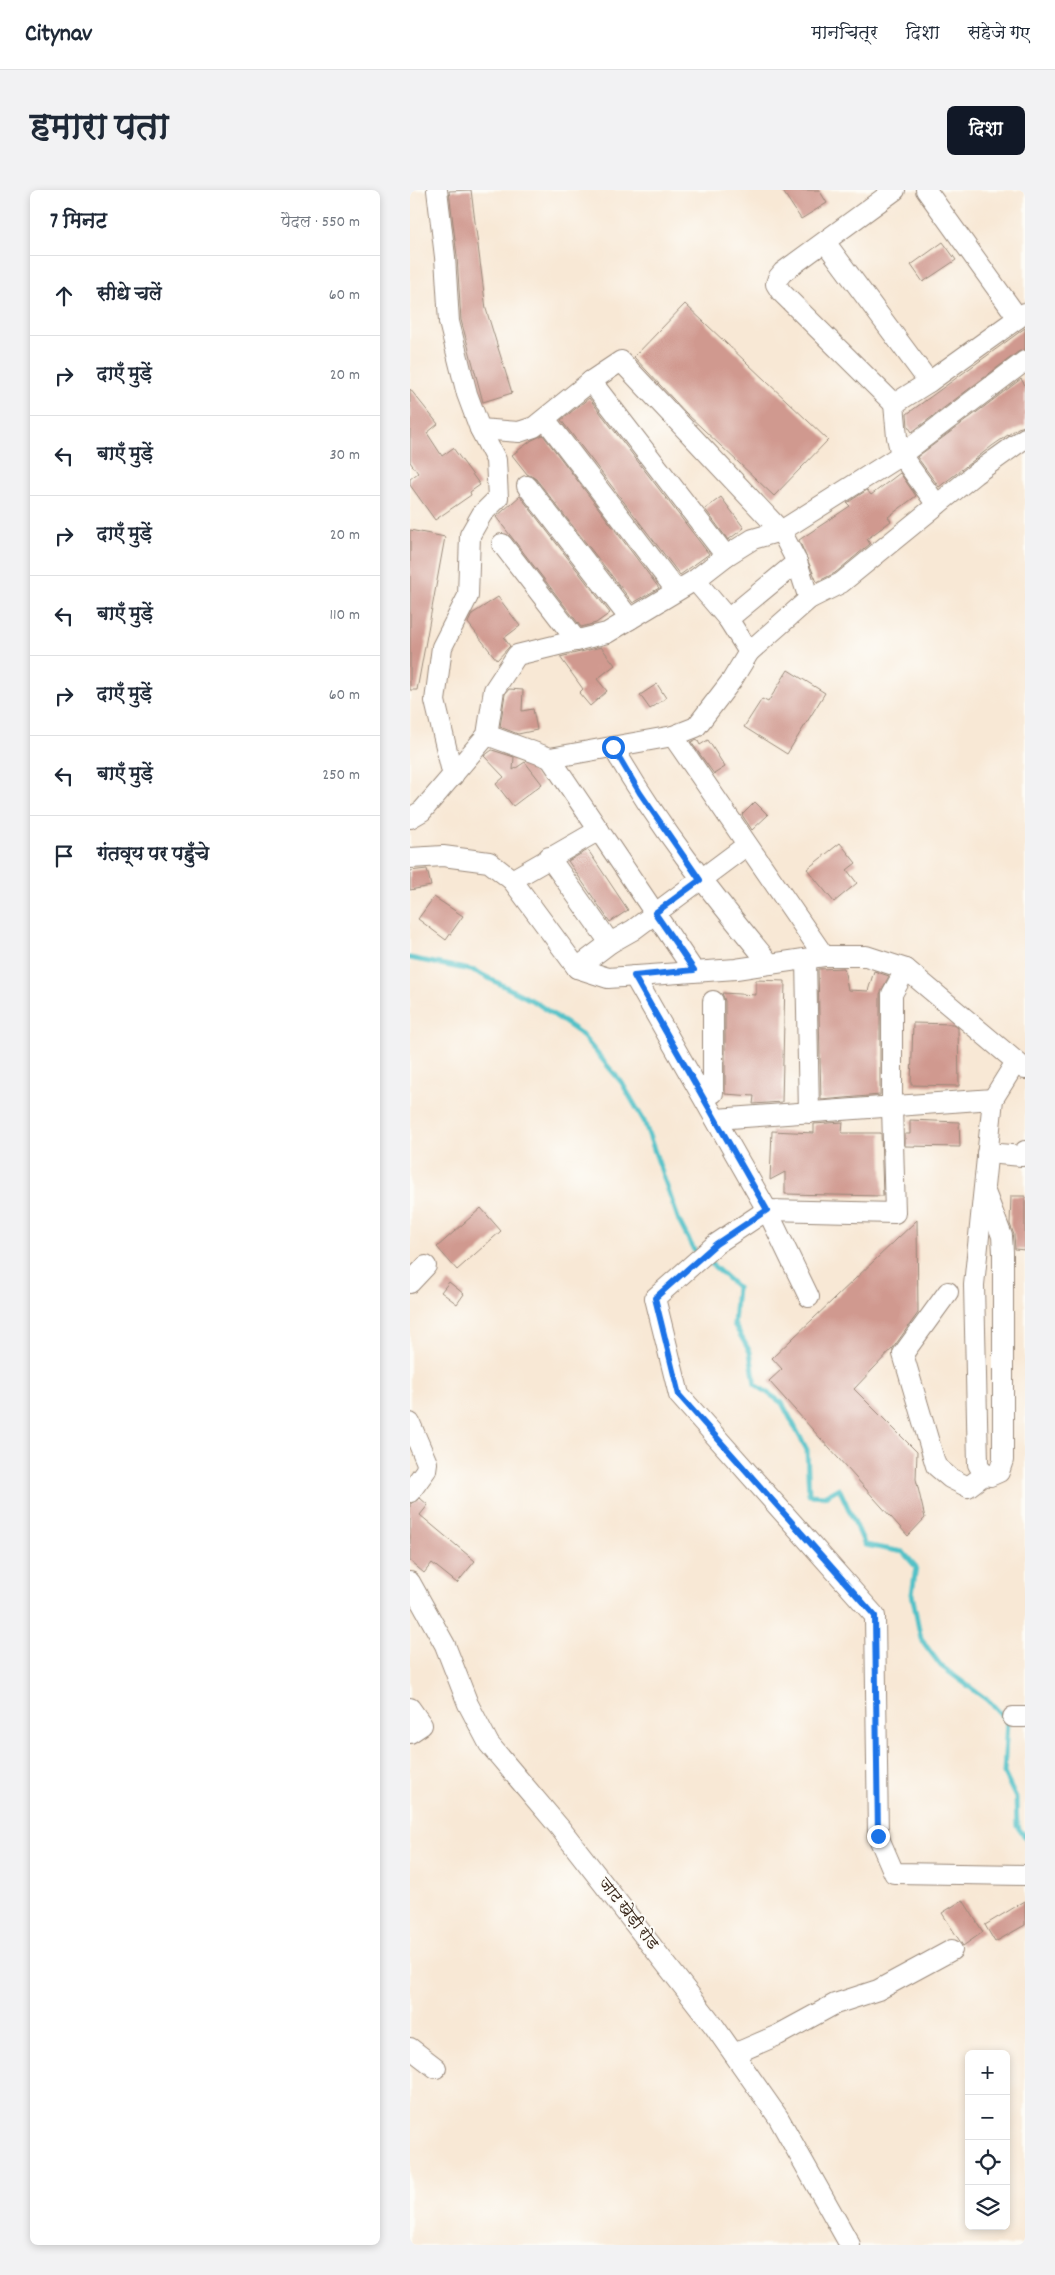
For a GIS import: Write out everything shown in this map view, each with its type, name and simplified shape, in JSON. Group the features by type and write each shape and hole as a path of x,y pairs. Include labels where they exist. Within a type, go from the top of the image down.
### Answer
{"street":[{"path":"437,190 445,257 449,322 467,394 480,429 496,460 498,498 482,514 470,535 468,596 442,647 434,701 453,776"},
{"path":"895,190 783,272 776,284 781,292 894,404 897,437 901,455 937,505"},
{"path":"894,404 929,382 1021,315 926,190"},
{"path":"825,242 929,382"},
{"path":"480,429 519,432 534,427 591,381 621,361 781,531 797,562 809,599"},
{"path":"410,818 422,811 487,735 494,690 517,655 607,633 695,580 753,538 781,531 901,455 1025,361"},
{"path":"591,381 726,556"},
{"path":"545,419 676,590"},
{"path":"487,735 550,758 673,736 696,727 732,680 749,652 809,599 841,583 937,505 1025,438"},
{"path":"527,486 630,619"},
{"path":"502,544 577,641"},
{"path":"728,619 797,562"},
{"path":"695,580 728,619 749,652"},
{"path":"673,736 747,845 815,957 809,1113"},
{"path":"613,747 640,793 700,880 770,964"},
{"path":"550,758 694,970"},
{"path":"512,880 549,857 599,830"},
{"path":"576,968 610,943 633,930 747,845"},
{"path":"410,858 443,856 489,862 512,880 576,968 608,978 694,970 736,969 815,957 866,956 906,969 1020,1066 993,1099 974,1285 978,1464 984,1475"},
{"path":"549,857 610,943"},
{"path":"906,969 892,994 892,1108 895,1213 767,1210 716,1244 655,1298 679,1395 875,1616 878,1836 894,1873 1025,1875"},
{"path":"634,976 704,1088 716,1119 767,1210 809,1297"},
{"path":"704,1088 712,1064 713,1001"},
{"path":"716,1119 892,1108 993,1099"},
{"path":"987,1153 1024,1157"},
{"path":"948,1292 903,1354 936,1466 950,1478 968,1487 984,1475 990,1476 999,1472 1004,1460 1004,1252 1002,1236 984,1188"},
{"path":"410,1283 426,1266"},
{"path":"410,1423 427,1463 426,1470 410,1492"},
{"name":"जाट खेड़ी रोड","path":"410,1582 445,1645 468,1704 489,1744 566,1835 663,1958 734,2054 778,2117 850,2245"},
{"path":"410,1708 422,1726 410,1733"},
{"path":"734,2054 778,2035 835,2004 878,1990 952,1950"},
{"path":"410,2048 436,2068"}],"building":[{"path":"471,190 486,309 512,393 483,402 461,320 457,256 449,191"},
{"path":"782,190 819,190 827,203 801,219"},
{"path":"943,242 956,260 923,282 911,265"},
{"path":"685,304 828,440 774,496 686,413 634,357"},
{"path":"1025,328 1025,349 1018,352 912,432 908,426 907,414"},
{"path":"1021,379 1025,385 1025,426 1018,428 992,446 939,487 917,457"},
{"path":"410,389 438,424 427,433 442,456 453,448 480,485 470,492 471,495 435,520 410,485 410,479 418,473 410,462"},
{"path":"589,398 709,554 680,575 561,420"},
{"path":"543,435 659,588 633,603 536,479 527,474 512,455 532,440"},
{"path":"900,473 916,496 888,517 891,521 867,539 870,544 835,573 817,582 799,540 850,506 847,503 867,490 871,495"},
{"path":"520,496 610,613 596,623 581,627 496,517"},
{"path":"721,497 744,528 728,540 705,509"},
{"path":"410,530 445,537 417,690 410,690"},
{"path":"498,597 520,626 504,638 510,646 497,660 468,623 472,614"},
{"path":"601,647 615,665 597,679 607,691 590,706 579,693 583,689 560,657"},
{"path":"788,670 825,693 787,754 744,727 762,699 768,702"},
{"path":"657,684 666,698 650,709 640,695"},
{"path":"509,689 523,690 522,711 533,709 537,730 518,734 500,727 505,694"},
{"path":"697,739 700,745 708,740 725,767 714,774 691,742"},
{"path":"492,750 514,757 513,770 525,762 542,784 513,806 496,784 504,777 484,756"},
{"path":"755,802 768,815 752,830 742,815"},
{"path":"840,843 856,863 847,870 857,883 834,902 807,869"},
{"path":"588,850 628,910 610,922 568,861"},
{"path":"427,869 431,886 410,890 410,871"},
{"path":"434,897 463,916 446,940 418,919"},
{"path":"844,968 848,990 868,991 874,971 889,976 880,994 880,1095 821,1100 818,969"},
{"path":"756,980 785,981 782,1102 753,1104 754,1096 725,1094 725,1001 722,993 756,995"},
{"path":"913,1023 953,1024 958,1028 959,1086 911,1085"},
{"path":"910,1120 959,1122 960,1147 905,1146 905,1134 910,1134"},
{"path":"843,1122 842,1133 881,1133 883,1196 785,1194 785,1172 770,1180 772,1131 814,1133 814,1124"},
{"path":"1011,1196 1025,1196 1025,1250 1015,1249 1014,1235 1010,1224"},
{"path":"481,1208 501,1231 457,1270 437,1247"},
{"path":"917,1220 918,1313 893,1348 854,1389 917,1452 916,1479 925,1518 908,1536 769,1381 782,1369 772,1358"},
{"path":"449,1282 464,1294 457,1304 441,1292"},
{"path":"420,1498 428,1505 420,1515 475,1561 457,1583 432,1563 424,1573 410,1561 410,1504"},
{"path":"963,1900 983,1932 963,1946 942,1913"},
{"path":"1025,1901 1025,1925 995,1942 985,1925"}],"waterway":[{"path":"410,958 475,971 535,1002 580,1033 622,1083 644,1121 679,1221 694,1250 699,1254"},
{"path":"706,1259 737,1287 734,1324 750,1352 755,1384 782,1403 807,1450 809,1495 825,1496 839,1488 865,1545 903,1552 916,1567 912,1594 921,1639 941,1666 990,1702 1007,1721 1004,1773 1016,1798 1017,1826 1025,1837"}],"route":[{"path":"613,747 640,793 700,880 655,913 694,970 634,976 767,1210 716,1244 655,1298 679,1395 875,1616 878,1836"}]}
